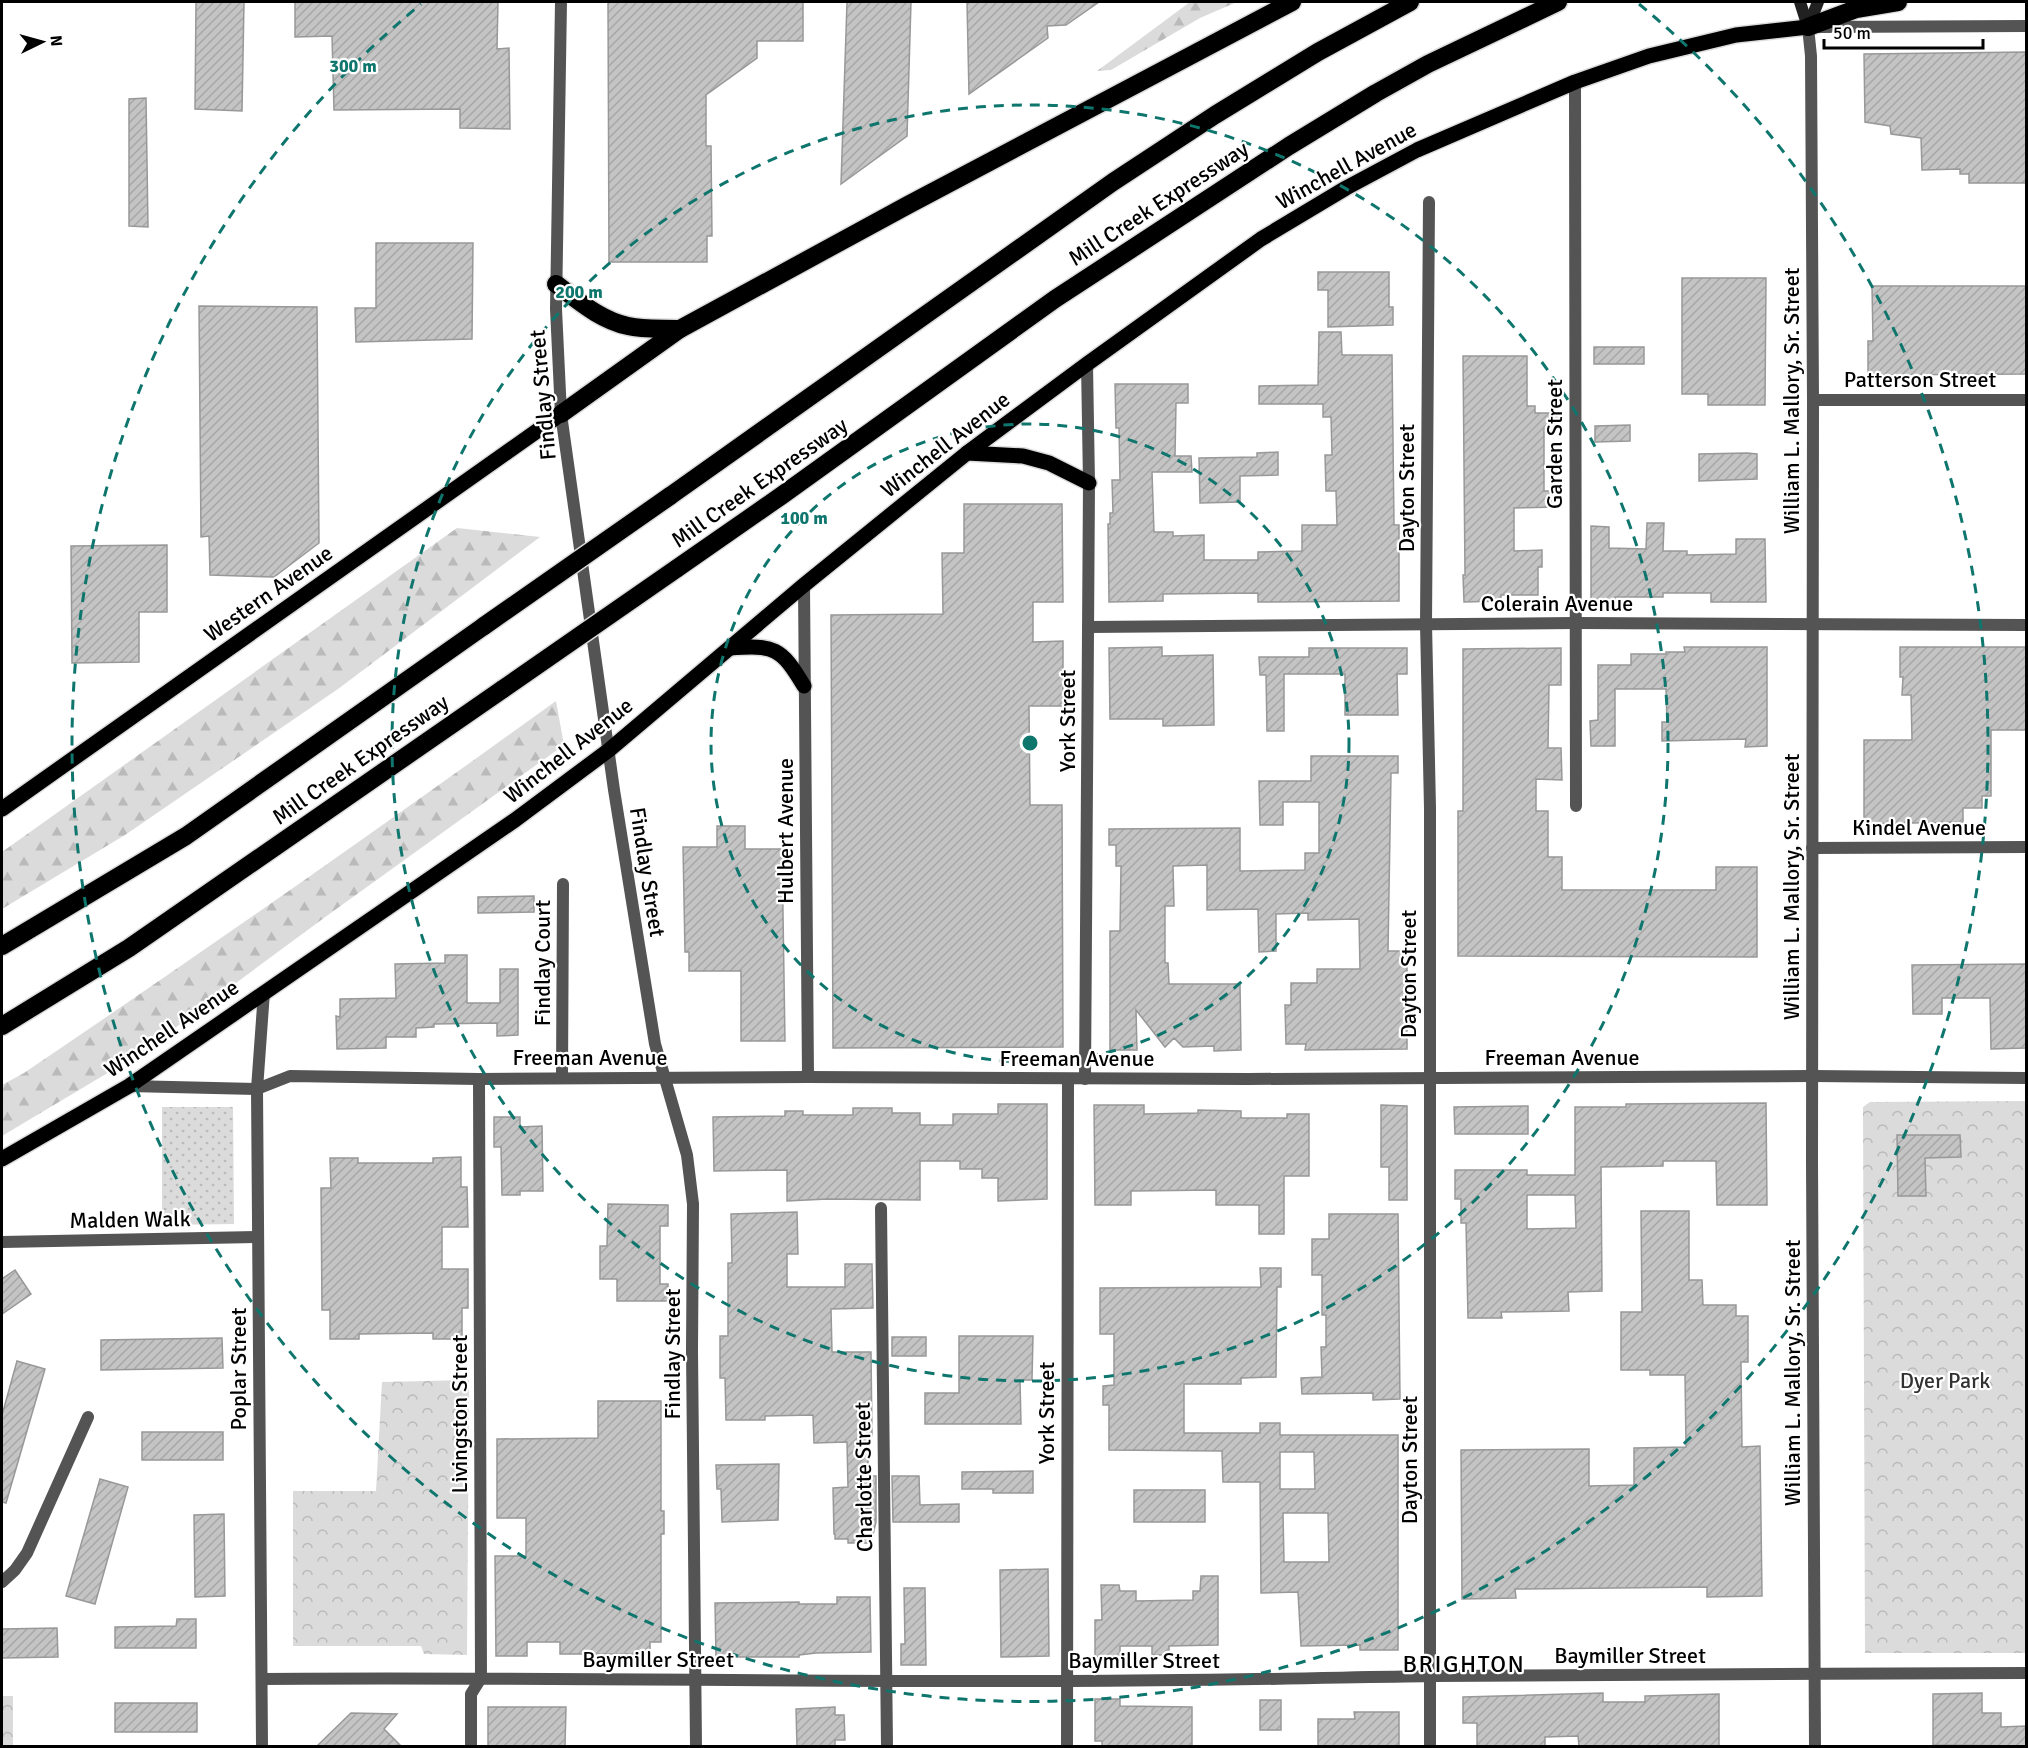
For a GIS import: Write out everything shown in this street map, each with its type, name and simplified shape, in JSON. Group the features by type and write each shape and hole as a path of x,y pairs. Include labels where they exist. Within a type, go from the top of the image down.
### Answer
{"highway":[{"path":"561,414 680,329 908,205 1292,2"},
{"name":"Mill Creek Expressway","path":"2,946 186,836 1113,182 1215,115 1318,52 1410,2"},
{"name":"Mill Creek Expressway","path":"2,1026 129,948 781,496 1055,299 1289,146 1376,93 1428,64 1558,2"},
{"path":"1808,27 1856,9 1898,2"},
{"path":"556,284 591,311 612,321 630,327 680,329"}],"main road":[{"name":"William L. Mallory, Sr. Street","path":"1800,2 1808,27"},
{"name":"William L. Mallory, Sr. Street","path":"1808,27 1818,2"},
{"name":"Winchell Avenue","path":"2,1159 129,1086 515,820 609,750 804,585 967,453 1261,239 1346,188 1417,150 1575,82 1649,56 1693,45 1736,35 1808,27"},
{"name":"Western Avenue","path":"2,809 561,414"},
{"path":"967,453 1023,456 1049,463 1089,483"},
{"path":"730,648 761,646 778,652 792,665 804,686"}],"street":[{"name":"Findlay Street","path":"561,2 556,284 561,414 654,1044 666,1078 687,1155 693,1204 692,1351 696,1746"},
{"name":"Winchell Avenue","path":"1808,27 2026,26"},
{"name":"William L. Mallory, Sr. Street","path":"1808,27 1811,56 1813,400 1812,1076 1815,1746"},
{"name":"Garden Street","path":"1575,82 1576,806"},
{"name":"Dayton Street","path":"1429,202 1426,624 1430,808 1430,1746"},
{"name":"York Street","path":"1085,1079 1089,483 1087,364"},
{"name":"Patterson Street","path":"1813,400 2026,400"},
{"name":"Hulbert Avenue","path":"804,585 808,1077"},
{"name":"Colerain Avenue","path":"1088,627 1575,623 2026,625"},
{"name":"Kindel Avenue","path":"1812,849 2026,847"},
{"name":"Findlay Court","path":"562,1078 563,884"},
{"name":"Poplar Street","path":"262,1746 257,1089 264,992"},
{"name":"Freeman Avenue","path":"129,1086 257,1089 290,1076 479,1079 2026,1077"},
{"name":"Livingston Street","path":"471,1746 471,1694 481,1678 479,1079"},
{"name":"York Street","path":"1067,1746 1068,1079"},
{"name":"Charlotte Street","path":"881,1208 887,1746"},
{"name":"Malden Walk","path":"2,1242 258,1237"},
{"path":"2,1582 15,1570 27,1553 88,1417"},
{"name":"Baymiller Street","path":"262,1679 1067,1681 1430,1676 2026,1673"}],"green space":[{"path":"1190,2 1237,2 1200,18 1111,70 1097,71"},
{"path":"457,528 540,537 338,689 125,835 2,909 2,852"},
{"path":"556,701 564,745 141,1053 2,1136 2,1085 24,1073 225,936"},
{"name":"Dyer Park","path":"2026,1101 2026,1653 1865,1653 1863,1107 1870,1102"},
{"path":"162,1107 233,1107 234,1224 162,1225"},
{"path":"469,1380 467,1655 424,1654 421,1646 293,1646 293,1491 376,1491 382,1382"},
{"path":"2,1696 13,1696 13,1746 2,1746"}],"building":[{"path":"196,2 244,2 242,111 195,109"},
{"path":"295,2 498,2 497,49 509,48 510,129 460,128 460,109 334,110 332,36 295,37"},
{"path":"608,2 803,2 803,41 757,41 757,58 706,95 706,146 711,146 712,236 707,236 707,262 609,262"},
{"path":"847,2 911,2 907,136 841,184"},
{"path":"967,2 1099,2 1066,25 1047,26 1048,38 969,94"},
{"path":"2026,52 2026,183 1969,183 1969,174 1960,174 1960,169 1922,170 1921,138 1891,134 1890,126 1865,122 1864,54"},
{"path":"146,98 148,227 129,226 129,99"},
{"path":"376,243 473,243 472,339 356,342 355,308 376,308"},
{"path":"1318,272 1389,272 1389,307 1393,307 1393,325 1328,327 1328,290 1318,290"},
{"path":"1682,278 1766,278 1765,405 1708,405 1708,394 1682,394"},
{"path":"1872,286 2026,286 2026,374 1868,375 1868,341 1873,341"},
{"path":"199,306 317,307 319,543 274,577 210,575 209,536 201,537"},
{"path":"1319,332 1341,332 1342,355 1392,355 1394,525 1399,525 1399,601 1258,602 1258,593 1163,594 1163,601 1109,602 1108,524 1110,524 1110,513 1113,513 1112,480 1120,480 1115,384 1188,384 1188,403 1176,403 1175,456 1191,456 1192,472 1152,472 1154,532 1173,532 1173,536 1204,535 1204,560 1258,560 1258,552 1302,551 1302,525 1337,525 1336,491 1326,491 1325,455 1332,455 1331,417 1323,417 1323,404 1259,404 1259,386 1318,385"},
{"path":"1594,347 1644,347 1644,364 1594,364"},
{"path":"1463,356 1527,356 1527,406 1535,406 1535,413 1559,413 1559,430 1544,429 1544,491 1558,491 1558,507 1514,508 1514,551 1542,550 1542,567 1538,567 1538,595 1501,595 1501,601 1464,602"},
{"path":"1630,425 1630,441 1595,442 1595,426"},
{"path":"1278,452 1278,475 1240,476 1240,502 1200,503 1199,458 1257,457 1257,453"},
{"path":"1699,454 1757,454 1757,479 1699,481"},
{"path":"964,504 1062,504 1063,602 1033,602 1033,642 1063,641 1063,706 1029,706 1030,805 1062,805 1063,1047 833,1048 831,615 943,614 942,553 964,553"},
{"path":"1647,523 1664,523 1663,551 1687,551 1687,555 1736,554 1736,539 1765,539 1766,602 1711,602 1711,593 1663,593 1663,597 1615,597 1615,601 1591,601 1591,526 1609,527 1609,548 1646,549"},
{"path":"167,545 167,612 139,612 139,662 72,663 71,546"},
{"path":"1162,647 1162,656 1213,655 1214,725 1163,726 1163,719 1110,719 1109,648"},
{"path":"1684,647 1767,647 1767,746 1745,747 1746,739 1662,741 1662,722 1667,722 1666,689 1615,689 1615,746 1591,746 1590,721 1598,720 1598,665 1631,665 1631,654 1685,652"},
{"path":"1900,647 2026,647 2026,730 1991,730 1991,796 1982,796 1982,808 1963,808 1963,822 1864,824 1864,740 1912,740 1911,695 1902,695"},
{"path":"1309,648 1407,648 1407,674 1397,674 1398,715 1345,715 1345,674 1284,674 1284,731 1267,731 1266,675 1260,675 1259,657 1309,657"},
{"path":"1561,648 1561,685 1549,685 1548,748 1561,748 1562,780 1536,779 1536,811 1548,811 1548,857 1562,857 1562,890 1716,890 1716,867 1757,867 1757,957 1458,956 1458,811 1463,811 1463,649"},
{"path":"1311,756 1398,756 1398,773 1391,773 1388,951 1407,951 1407,1049 1305,1050 1306,1044 1286,1044 1285,1005 1291,1005 1291,983 1317,983 1317,969 1360,969 1359,919 1308,920 1308,913 1276,914 1276,951 1259,952 1258,909 1207,910 1207,865 1173,866 1174,906 1165,906 1165,963 1168,963 1169,984 1240,984 1241,1050 1214,1051 1214,1046 1183,1047 1174,1038 1165,1047 1136,1010 1137,1050 1110,1050 1110,931 1120,931 1121,866 1116,866 1116,845 1109,845 1109,829 1240,828 1240,871 1305,870 1305,853 1319,853 1319,802 1283,802 1283,825 1260,825 1259,781 1311,781"},
{"path":"717,826 745,826 745,849 782,849 785,1041 741,1041 741,971 689,971 689,952 685,952 683,847 717,847"},
{"path":"534,896 534,912 478,913 478,897"},
{"path":"445,955 467,955 467,1003 500,1003 500,969 518,969 518,1035 497,1036 497,1023 434,1024 434,1027 416,1028 416,1037 386,1037 386,1048 337,1049 336,1016 340,1017 340,999 396,998 395,964 445,963"},
{"path":"2026,964 2026,1048 1991,1049 1990,998 1942,998 1942,1014 1913,1014 1912,965"},
{"path":"1766,1103 1767,1205 1717,1205 1716,1161 1663,1161 1663,1166 1601,1167 1602,1291 1568,1292 1569,1311 1501,1312 1502,1318 1468,1318 1466,1223 1461,1223 1461,1199 1455,1199 1455,1170 1527,1170 1527,1175 1575,1175 1575,1107 1626,1107 1626,1104","holes":["1527,1195 1575,1195 1576,1228 1527,1229"]},
{"path":"998,1104 1047,1104 1047,1199 998,1201 998,1178 982,1178 982,1169 960,1169 960,1161 920,1161 920,1200 787,1201 787,1170 714,1171 713,1117 785,1116 785,1111 803,1111 803,1115 853,1115 853,1108 892,1108 892,1113 920,1113 920,1125 953,1125 953,1114 998,1114"},
{"path":"1094,1105 1144,1105 1144,1114 1198,1113 1198,1110 1241,1111 1241,1118 1287,1118 1287,1114 1309,1114 1309,1176 1284,1176 1284,1234 1259,1234 1259,1205 1216,1205 1216,1190 1131,1191 1131,1205 1095,1205"},
{"path":"1381,1105 1407,1106 1407,1200 1389,1200 1389,1167 1381,1167"},
{"path":"1528,1106 1528,1134 1455,1134 1454,1107"},
{"path":"494,1117 520,1117 520,1127 542,1126 543,1191 520,1191 520,1195 502,1195 501,1147 494,1147"},
{"path":"1897,1135 1960,1135 1961,1157 1925,1158 1926,1196 1898,1196"},
{"path":"461,1157 461,1187 467,1187 468,1227 442,1227 442,1269 468,1269 468,1308 462,1308 462,1339 433,1339 433,1333 359,1334 359,1339 330,1339 330,1310 322,1310 321,1188 331,1188 330,1158 358,1158 358,1163 433,1163 433,1158"},
{"path":"608,1204 668,1205 668,1226 660,1226 660,1284 668,1284 668,1301 617,1301 617,1279 600,1279 600,1246 607,1246"},
{"path":"1641,1211 1689,1211 1689,1280 1702,1280 1703,1305 1736,1305 1736,1316 1748,1316 1748,1362 1741,1362 1742,1447 1760,1446 1762,1596 1707,1597 1707,1587 1515,1589 1516,1598 1462,1599 1461,1450 1589,1449 1589,1486 1634,1485 1634,1448 1686,1447 1685,1375 1650,1375 1650,1370 1621,1370 1621,1312 1642,1312"},
{"path":"797,1212 798,1254 787,1254 787,1287 845,1287 845,1264 872,1264 873,1308 831,1309 832,1352 871,1352 872,1436 868,1437 868,1476 876,1476 876,1522 871,1543 848,1543 848,1539 835,1539 833,1488 848,1487 847,1442 814,1443 813,1415 765,1416 765,1420 726,1420 725,1378 720,1378 720,1336 728,1336 728,1263 732,1263 731,1214"},
{"path":"1329,1214 1398,1214 1400,1399 1373,1400 1373,1393 1302,1394 1301,1378 1322,1377 1321,1347 1326,1347 1326,1315 1322,1315 1322,1275 1312,1275 1312,1239 1329,1239"},
{"path":"1260,1268 1281,1268 1281,1287 1277,1287 1276,1377 1241,1378 1241,1384 1184,1384 1184,1433 1260,1433 1260,1423 1280,1423 1280,1435 1398,1435 1398,1650 1360,1650 1360,1645 1301,1646 1298,1592 1261,1593 1260,1482 1223,1482 1222,1451 1109,1450 1109,1405 1103,1405 1103,1386 1114,1385 1114,1334 1100,1334 1100,1288 1261,1287","holes":["1280,1452 1314,1452 1315,1489 1280,1489","1283,1513 1328,1513 1329,1562 1284,1562"]},
{"path":"15,1270 31,1294 2,1314 2,1279"},
{"path":"959,1336 1033,1336 1032,1380 1020,1380 1021,1424 925,1424 925,1393 959,1393"},
{"path":"892,1337 926,1337 926,1356 892,1356"},
{"path":"222,1338 223,1368 101,1370 101,1340"},
{"path":"17,1361 45,1369 6,1503 2,1502 2,1415"},
{"path":"598,1401 661,1401 661,1511 664,1511 664,1534 661,1534 661,1642 650,1642 650,1654 560,1654 560,1642 527,1642 527,1656 496,1656 495,1556 526,1556 526,1518 497,1518 497,1439 598,1438"},
{"path":"142,1432 223,1432 223,1460 142,1460"},
{"path":"779,1464 778,1520 722,1522 721,1489 717,1489 716,1465"},
{"path":"1033,1471 1033,1493 993,1493 993,1489 962,1489 962,1472"},
{"path":"892,1476 919,1476 920,1505 959,1504 959,1522 893,1522"},
{"path":"100,1479 128,1487 95,1604 66,1596"},
{"path":"1134,1490 1205,1490 1205,1522 1134,1522"},
{"path":"224,1514 225,1596 195,1597 194,1515"},
{"path":"1048,1569 1049,1656 1001,1657 1000,1570"},
{"path":"1201,1576 1218,1576 1218,1645 1169,1646 1169,1655 1152,1655 1152,1646 1120,1646 1120,1662 1095,1662 1095,1620 1102,1620 1101,1585 1119,1585 1120,1591 1136,1591 1136,1601 1193,1600 1193,1591 1200,1591"},
{"path":"904,1588 925,1588 926,1665 901,1665 901,1644 905,1644"},
{"path":"837,1597 870,1597 871,1652 816,1653 799,1655 799,1657 716,1657 715,1603 837,1604"},
{"path":"177,1619 196,1619 196,1648 115,1648 115,1627 176,1626"},
{"path":"57,1628 58,1657 2,1658 2,1629"},
{"path":"1603,1693 1603,1702 1645,1702 1645,1696 1719,1694 1719,1746 1579,1746 1578,1736 1545,1737 1545,1746 1477,1746 1477,1723 1463,1723 1463,1697"},
{"path":"1982,1693 1982,1713 2001,1713 2001,1727 2026,1726 2026,1746 1933,1745 1933,1694"},
{"path":"1095,1699 1120,1699 1120,1706 1192,1707 1192,1746 1102,1746 1102,1741 1095,1741"},
{"path":"1260,1700 1281,1700 1281,1730 1260,1730"},
{"path":"115,1703 197,1703 197,1732 115,1732"},
{"path":"488,1707 566,1707 565,1746 488,1746"},
{"path":"835,1707 835,1715 844,1715 845,1740 835,1740 835,1746 797,1746 796,1709"},
{"path":"1354,1712 1399,1712 1399,1746 1318,1746 1318,1719 1355,1719"},
{"path":"351,1713 397,1714 384,1729 401,1746 317,1746"}],"district":[{"name":"BRIGHTON","path":"1464,1664"}]}
